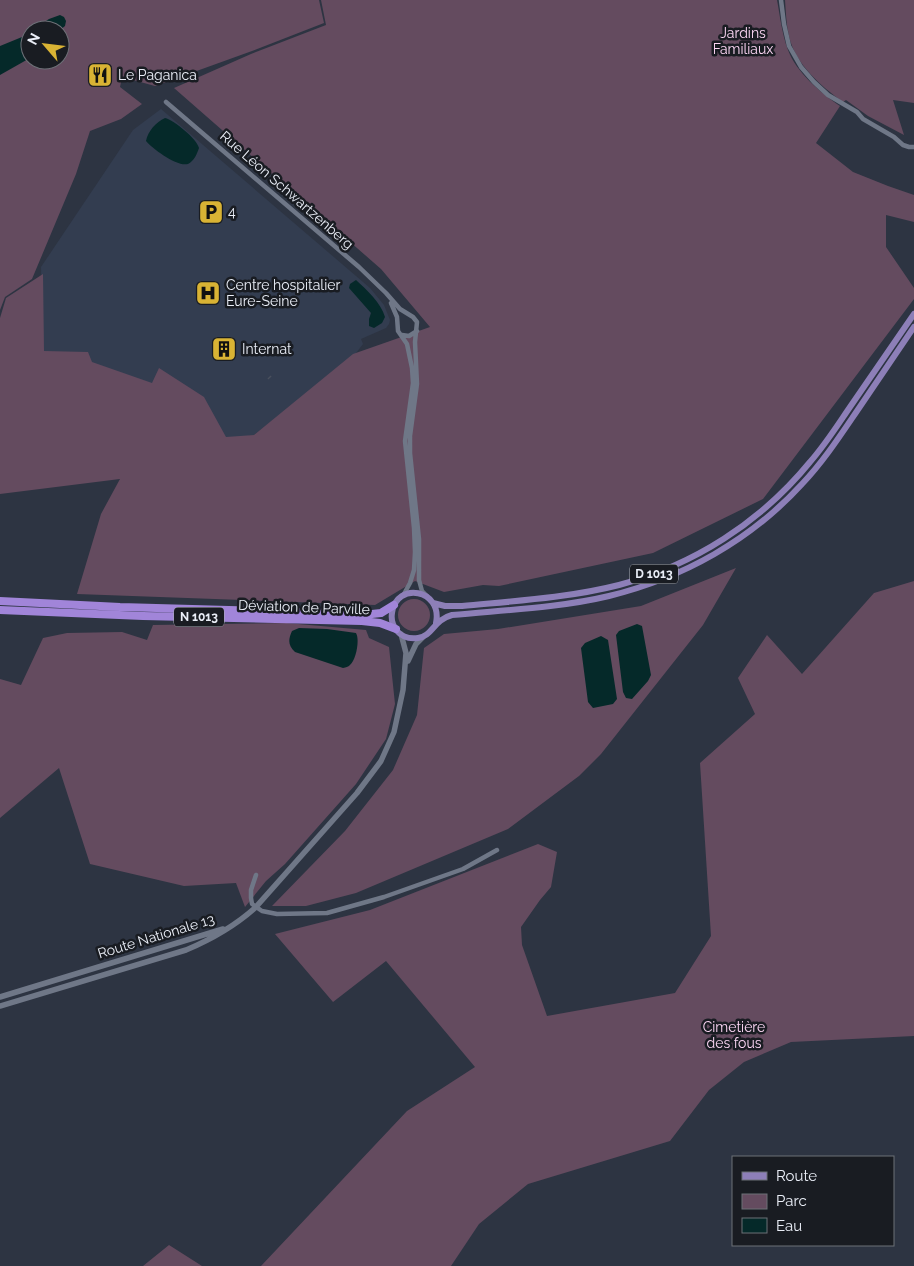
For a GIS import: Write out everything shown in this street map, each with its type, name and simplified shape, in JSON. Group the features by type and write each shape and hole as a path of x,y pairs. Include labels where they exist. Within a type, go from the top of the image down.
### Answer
{"highway":[{"name":"Déviation de Parville","path":"0,601 84,606 372,614 381,613 394,605"},
{"name":"Déviation de Parville","path":"0,610 143,616 362,621 380,623 398,632"}],"main road":[{"name":"D 1013","path":"433,603 445,606 462,606 576,593 618,585 668,568 713,546 756,516 796,479 829,437 914,314"},
{"name":"D 1013","path":"436,623 452,615 574,602 608,596 657,582 714,554 757,526 802,484 840,436 914,327"},
{"path":"230,927 256,907 357,793 381,761 391,742 398,722 406,666 406,648 398,632 391,617 394,605 401,596 412,593 428,597 437,613 436,623 429,633 411,638 398,632"},
{"path":"406,666 416,644 423,636"},
{"name":"Route Nationale 13","path":"0,997 230,927"},
{"name":"Route Nationale 13","path":"0,1006 167,957 211,939 230,927"}],"street":[{"path":"781,0 789,46 805,72 828,95 852,109 863,119 911,147"},
{"name":"Rue Léon Schwartzenberg","path":"166,102 375,282 400,310 410,316"},
{"name":"Rue Léon Schwartzenberg","path":"390,298 398,322"},
{"path":"401,596 407,591 410,583 414,570 415,552 405,441 413,383 412,368 407,344 398,331 398,322 402,317 410,316 417,322 417,384 410,444 419,529 419,580 422,591 428,597"},
{"path":"402,335 409,336 416,331"},
{"path":"256,874 251,890 252,904 267,913 326,912 384,897 463,869 497,850"}],"shaded area":[{"name":"Centre hospitalier Eure-Seine","path":"161,109 370,288 384,305 390,320 389,324 386,328 361,339 363,344 349,362 254,435 46,472 41,267 133,130"}],"green space":[{"path":"0,0 319,0 324,23 155,86 122,77 120,87 142,104 121,119 90,131 76,174 32,279 5,297 0,310"},
{"name":"Jardins Familiaux","path":"321,0 777,0 784,38 792,58 810,81 840,106 816,143 853,172 914,195 914,222 886,215 886,247 914,288 914,299 763,499 653,553 499,586 483,585 444,592 415,581 375,605 77,594 101,514 120,479 0,494 0,318 6,298 43,274 44,351 88,352 92,362 152,383 159,368 204,397 226,437 254,435 353,354 430,327 381,269 174,88 251,54 326,25"},
{"path":"785,0 914,0 914,103 893,100 904,135 868,116 846,100 843,102 810,74 792,46 787,27"},
{"path":"736,568 703,625 601,754 579,776 508,829 356,893 306,906 272,906 345,831 393,770 417,715 424,648 444,634 498,629 641,606"},
{"name":"Cimetière des fous","path":"914,581 914,1036 791,1042 744,1062 709,1090 670,1141 528,1184 479,1224 451,1266 261,1266 407,1111 475,1067 386,961 333,1002 275,934 370,910 538,844 557,852 551,887 521,927 522,945 547,1016 675,993 711,936 700,763 755,714 738,678 767,635 802,674 874,593"},
{"path":"414,599 425,604 430,615 425,626 414,631 403,626 398,615 403,604"},
{"path":"287,623 366,630 369,638 389,647 395,704 386,739 356,784 285,864 266,881 245,907 236,883 184,886 90,864 59,768 0,818 0,679 21,685 43,638 67,633 122,632 147,640 153,625"},
{"path":"169,1245 202,1266 143,1266"}],"water":[{"path":"60,15 66,20 47,20"},
{"path":"20,38 20,64 0,75 0,46"},
{"path":"165,118 185,130 199,148 192,161 188,164 178,163 159,153 146,141 153,127"},
{"path":"356,280 373,297 385,317 382,323 374,328 369,326 371,313 349,288 350,284"},
{"path":"637,624 642,626 651,675 632,699 626,698 623,692 616,635 619,631"},
{"path":"299,628 356,633 356,655 348,666 343,668 295,652 289,640 292,631"},
{"path":"601,636 608,640 617,699 613,704 593,708 588,702 581,648 585,643"}],"place":[{"name":"Le Paganica","path":"100,75"},
{"name":"4","path":"211,212"},
{"name":"Centre hospitalier Eure-Seine","path":"208,293"},
{"name":"Internat","path":"224,349"}]}
